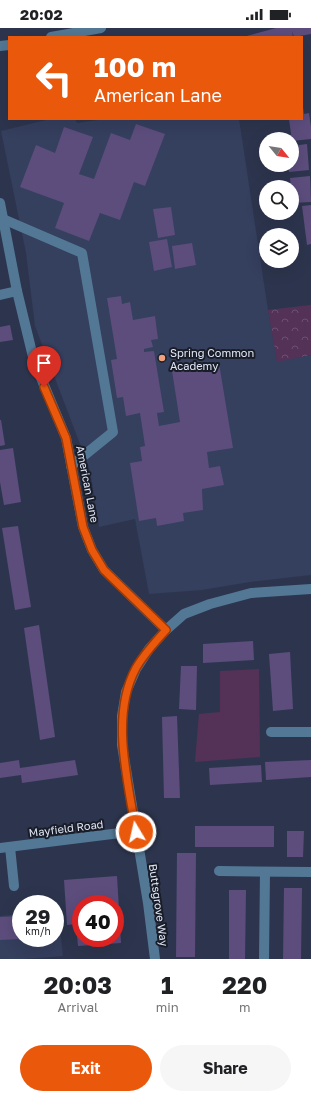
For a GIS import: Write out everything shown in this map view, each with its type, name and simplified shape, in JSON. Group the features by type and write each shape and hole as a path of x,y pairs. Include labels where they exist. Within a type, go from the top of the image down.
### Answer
{"street":[{"path":"57,36 101,28"},
{"name":"American Lane","path":"0,203 17,291 34,361 66,438 83,527 92,550 104,570 166,630"},
{"path":"3,219 82,253 113,432 72,466"},
{"path":"0,294 17,291"},
{"name":"Buttsgrove Way","path":"155,959 148,903 122,745 122,716 126,692 136,668 149,649 166,630 184,614 210,604 251,593 311,589"},
{"path":"271,732 311,732"},
{"name":"Mayfield Road","path":"5,847 136,832"},
{"path":"5,847 14,886"},
{"path":"219,871 311,872"},
{"path":"264,959 265,872"}],"shaded area":[{"name":"Spring Common Academy","path":"46,120 76,120 77,123 98,120 239,120 259,251 259,268 262,268 277,361 311,355 311,575 250,582 202,590 149,594 135,519 99,527 90,470 35,326 26,253 1,131"},
{"path":"12,915 12,947 62,947 63,956 0,959 0,916"}],"green space":[{"path":"311,305 311,355 277,362 268,310"},
{"path":"259,669 260,757 195,762 199,714 220,712 220,671"}],"building":[{"path":"276,28 311,28 311,34 300,36 294,36 292,31 293,36 247,36"},
{"path":"303,107 304,114 309,113 311,139 299,140 299,132 291,132 289,120 303,120"},
{"path":"136,124 165,134 145,186 134,182 120,220 100,213 89,241 55,228 64,203 20,187 36,145 55,153 64,127 93,137 79,174 94,179 111,133 130,140"},
{"path":"307,144 309,170 299,171 299,145"},
{"path":"310,176 311,202 299,203 299,180 290,180 290,178"},
{"path":"311,205 311,244 307,245 302,206"},
{"path":"171,207 175,235 158,238 153,209"},
{"path":"167,239 172,267 154,271 149,242"},
{"path":"192,243 196,265 175,269 172,246"},
{"path":"121,296 122,304 130,302 133,320 155,316 158,339 151,340 153,347 144,349 144,352 154,351 164,412 157,413 159,426 180,422 172,371 219,363 233,448 207,452 209,468 220,466 224,485 202,489 203,510 183,513 184,521 157,526 156,518 139,521 130,463 142,461 140,447 145,446 140,413 126,416 123,397 117,398 111,360 117,359 107,298"},
{"path":"10,325 13,340 0,342 0,327"},
{"path":"0,420 5,445 0,446"},
{"path":"13,448 21,502 4,505 0,482 0,450"},
{"path":"18,526 31,607 15,610 2,528"},
{"path":"39,625 55,737 40,740 24,628"},
{"path":"253,641 254,660 203,663 203,644"},
{"path":"290,652 293,709 273,711 269,654"},
{"path":"181,666 197,666 196,710 179,709"},
{"path":"177,716 180,798 164,798 162,717"},
{"path":"19,760 20,768 75,760 78,775 22,783 21,775 0,778 0,763"},
{"path":"311,760 311,777 266,780 265,762"},
{"path":"261,765 262,782 210,785 209,768"},
{"path":"195,826 274,826 274,847 195,847"},
{"path":"287,831 304,831 303,857 287,857"},
{"path":"177,853 196,853 195,957 176,957"},
{"path":"117,876 118,895 72,895 72,924 67,925 64,880"},
{"path":"284,888 302,888 301,959 283,959"},
{"path":"229,890 246,890 245,959 229,959"},
{"path":"12,916 12,939 0,940 0,917"}],"place":[{"name":"Spring Common Academy","path":"162,358"}],"route":[{"path":"44,387 66,438 83,527 92,550 104,570 166,630 149,649 136,668 126,692 122,716 122,745 136,832"}]}
